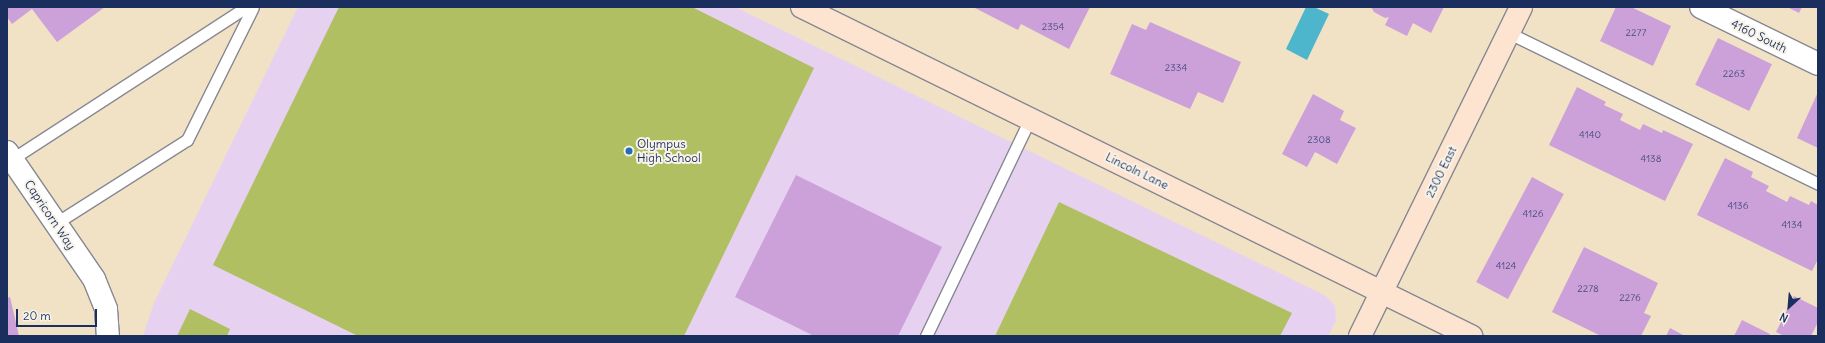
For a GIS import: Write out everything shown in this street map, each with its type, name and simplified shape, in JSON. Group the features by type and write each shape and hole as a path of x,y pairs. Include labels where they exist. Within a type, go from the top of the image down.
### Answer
{"street":[{"name":"Lincoln Lane","path":"802,7 1471,336"},
{"name":"2300 East","path":"1360,336 1522,7"},
{"name":"4160 South","path":"1701,7 1818,64"},
{"name":"Capricorn Way","path":"10,156 94,279 106,309 108,336"}],"lane":[{"path":"10,156 246,7"},
{"path":"56,223 187,140 253,7"},
{"path":"1509,33 1818,184"},
{"path":"926,336 1030,119"}],"shaded area":[{"name":"Olympus High School","path":"298,7 735,7 1326,296 1335,306 1336,321 1328,336 143,336 154,303"}],"green space":[{"path":"339,7 692,7 814,68 684,336 358,336 213,265"},
{"path":"1059,202 1292,313 1280,336 995,336"},
{"path":"190,309 230,329 227,336 177,336"}],"water":[{"path":"1306,7 1314,7 1329,14 1307,60 1286,49"}],"building":[{"path":"7,7 105,7 57,42 32,9 12,24 7,17"},
{"path":"973,7 1090,7 1069,49 1021,24 1018,30"},
{"path":"1371,7 1444,7 1431,33 1413,23 1407,36 1385,25 1389,17 1385,18 1374,12"},
{"path":"1616,7 1631,7 1671,26 1653,66 1600,41"},
{"path":"1787,7 1802,7 1799,13"},
{"path":"1150,22 1241,62 1223,103 1198,92 1190,109 1110,74 1132,24 1146,30"},
{"path":"1718,38 1772,64 1749,111 1695,85"},
{"path":"1577,87 1606,102 1604,105 1623,114 1620,120 1640,130 1643,124 1662,133 1663,130 1693,144 1665,201 1549,145"},
{"path":"1818,92 1818,148 1797,138"},
{"path":"1313,94 1344,111 1340,120 1356,128 1337,164 1315,152 1307,167 1282,154"},
{"path":"1725,158 1753,172 1751,177 1769,186 1766,191 1787,202 1790,196 1809,205 1811,201 1818,205 1818,259 1812,271 1697,215"},
{"path":"796,175 942,247 898,336 814,336 735,297"},
{"path":"1532,177 1564,194 1508,299 1476,282"},
{"path":"1584,247 1658,283 1644,313 1651,316 1641,336 1601,336 1552,312"},
{"path":"1794,296 1818,308 1818,322 1811,336 1784,336 1776,332"},
{"path":"10,297 19,336 7,336 7,298"},
{"path":"1742,320 1770,334 1769,336 1734,336"},
{"path":"1670,328 1685,336 1666,336"}],"place":[{"name":"Olympus High School","path":"629,151"}]}
